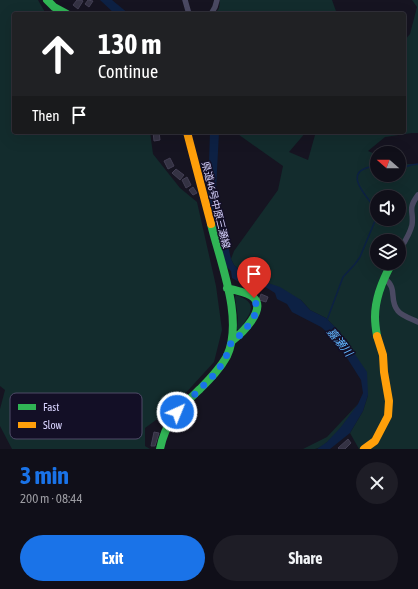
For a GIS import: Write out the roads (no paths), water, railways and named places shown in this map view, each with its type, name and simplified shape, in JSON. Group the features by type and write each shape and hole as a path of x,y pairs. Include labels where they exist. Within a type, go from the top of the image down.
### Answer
{"main road":[{"path":"47,0 54,7 63,12"},
{"name":"県道46号中原三瀬線","path":"160,449 163,435 169,423 177,412 217,372 226,357 232,340 233,317 227,288 188,134"},
{"path":"364,449 375,441 388,416 389,401 384,372 383,355 377,338 375,317 384,278 388,270"},
{"path":"227,288 254,298 256,304 256,313 252,320 242,334 232,340"}],"street":[{"path":"185,0 188,12"},
{"path":"211,12 217,0"},
{"path":"406,238 412,226 410,209 413,201 418,195"},
{"path":"384,278 390,282 393,288 394,304 398,311 418,322"}],"water":[{"path":"100,0 112,0 127,12 113,12"},
{"name":"嘉瀬川","path":"210,134 219,134 216,190 231,259 234,265 244,274 280,287 301,300 310,310 326,318 339,331 367,372 368,395 363,411 350,433 330,449 317,449 327,442 341,427 358,404 363,393 361,380 335,339 321,327 292,312 287,304 277,299 275,293 267,288 253,283 239,282 232,278 231,271 226,266 208,192"}],"waterway":[{"path":"406,167 418,164"},
{"path":"370,167 360,172 357,177 361,190 370,201"},
{"path":"327,320 343,277 360,257 373,226"}]}
